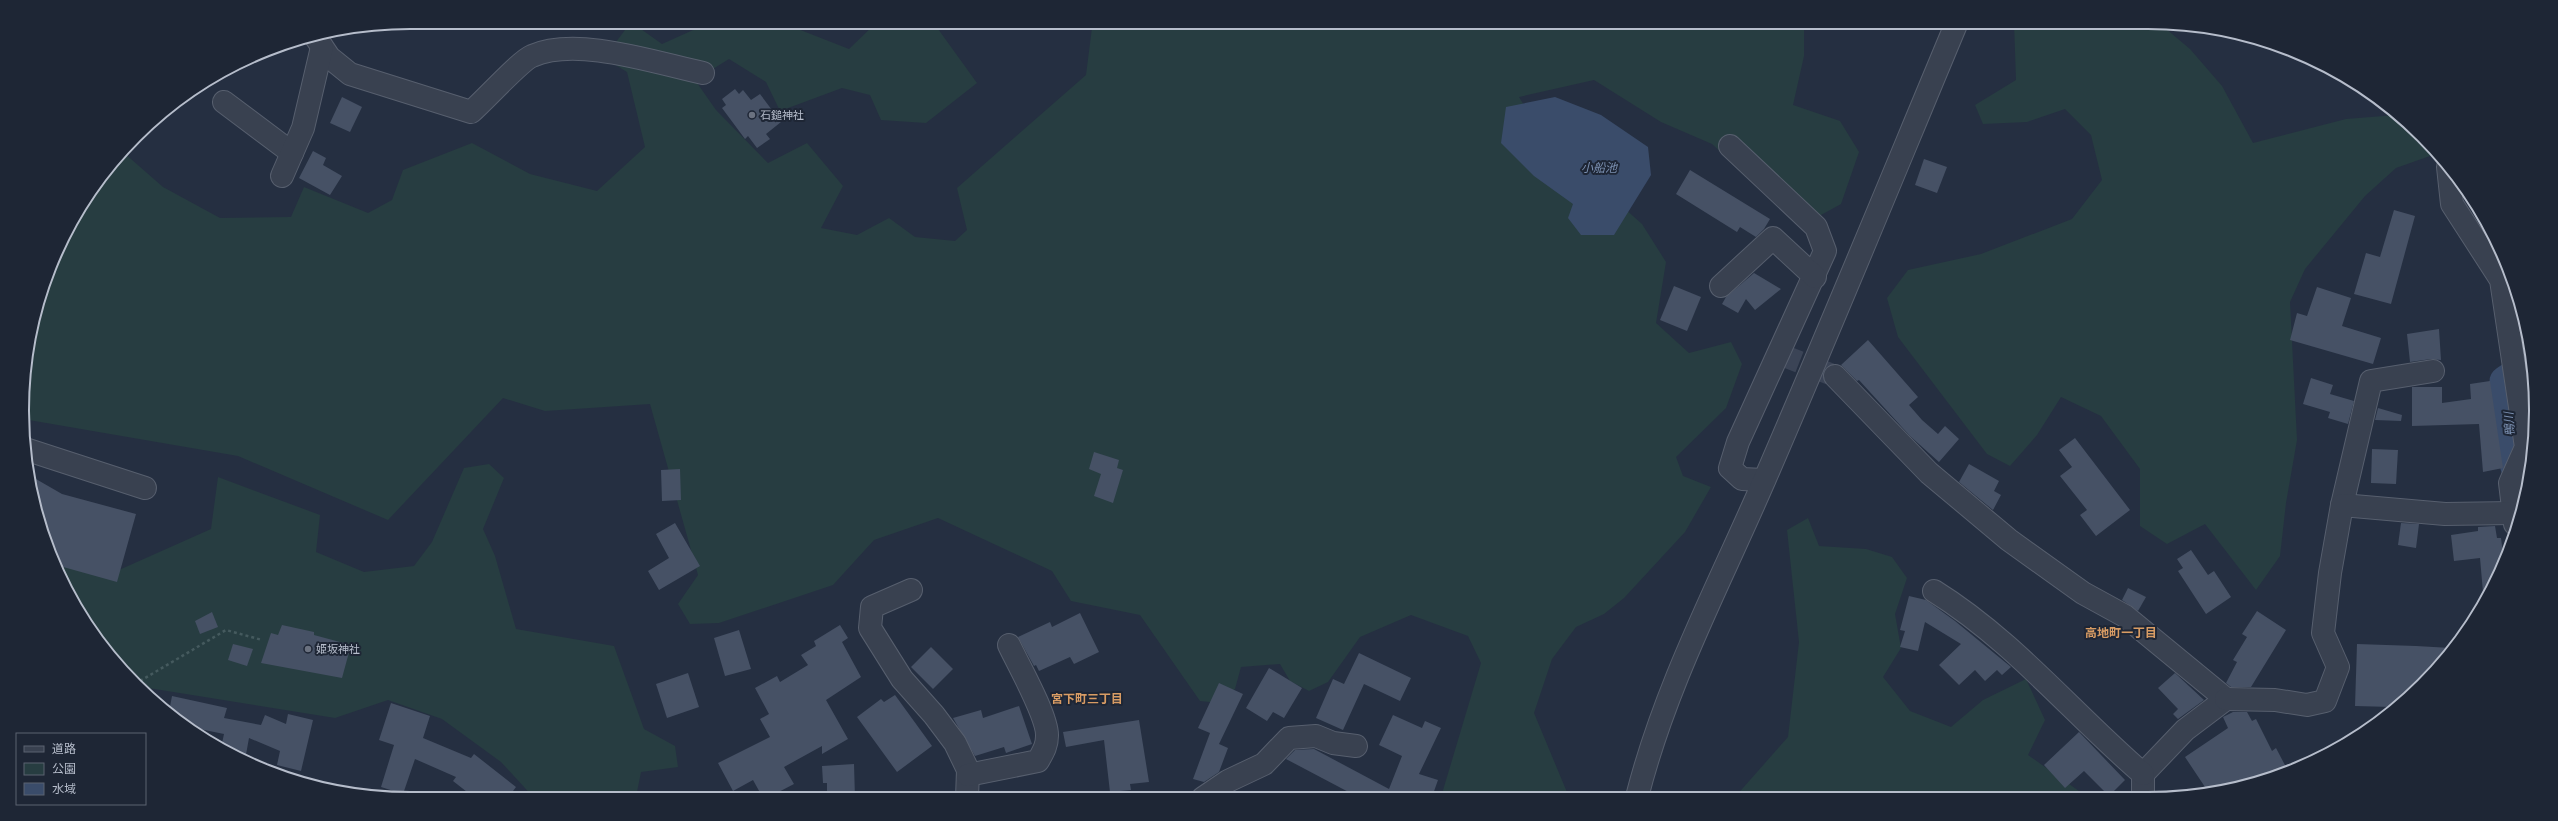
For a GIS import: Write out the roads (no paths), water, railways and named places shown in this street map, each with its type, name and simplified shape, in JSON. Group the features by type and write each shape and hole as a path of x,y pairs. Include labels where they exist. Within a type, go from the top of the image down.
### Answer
{"street":[{"path":"1638,792 1650,746 1679,672 1764,480 1954,29"},
{"path":"318,41 328,56 350,74 471,112 531,56 556,49 591,49 704,72"},
{"path":"282,176 303,128 318,41"},
{"path":"224,102 292,153"},
{"path":"1730,146 1816,227 1825,251 1815,277 1738,442 1730,468 1742,480 1764,480"},
{"path":"2449,177 2452,204 2503,272"},
{"path":"1721,286 1773,238 1815,277"},
{"path":"2342,505 2513,518 2510,483 2526,447 2525,387 2506,280"},
{"path":"1934,591 1968,613 2039,675 2143,785 2184,730 2226,699 2275,700 2307,705 2326,701 2338,667 2323,633 2330,573 2342,505 2371,381 2433,371"},
{"path":"1835,376 1929,473 2009,540 2084,593 2125,616 2226,699"},
{"path":"31,451 145,488"},
{"path":"911,590 872,607 870,628 902,679 934,715 955,743 968,770 967,792"},
{"path":"968,775 1038,761 1045,749 1047,734 1045,728 1009,645"},
{"path":"1212,792 1228,781 1264,764 1290,738 1316,736 1332,743 1356,746"}],"water":[{"name":"小船池","path":"1555,97 1601,115 1648,147 1651,175 1614,235 1581,235 1568,218 1573,204 1534,176 1501,143 1506,107"}],"waterway":[{"name":"鴨川","path":"2522,485 2510,442 2506,382 2527,368"}],"tunnel":[{"path":"1779,354 1835,376"}],"place":[{"name":"石鎚神社","path":"752,115"},
{"name":"姫坂神社","path":"308,649"}],"district":[{"name":"高地町一丁目","path":"2121,632"},
{"name":"宮下町三丁目","path":"1087,698"}]}
